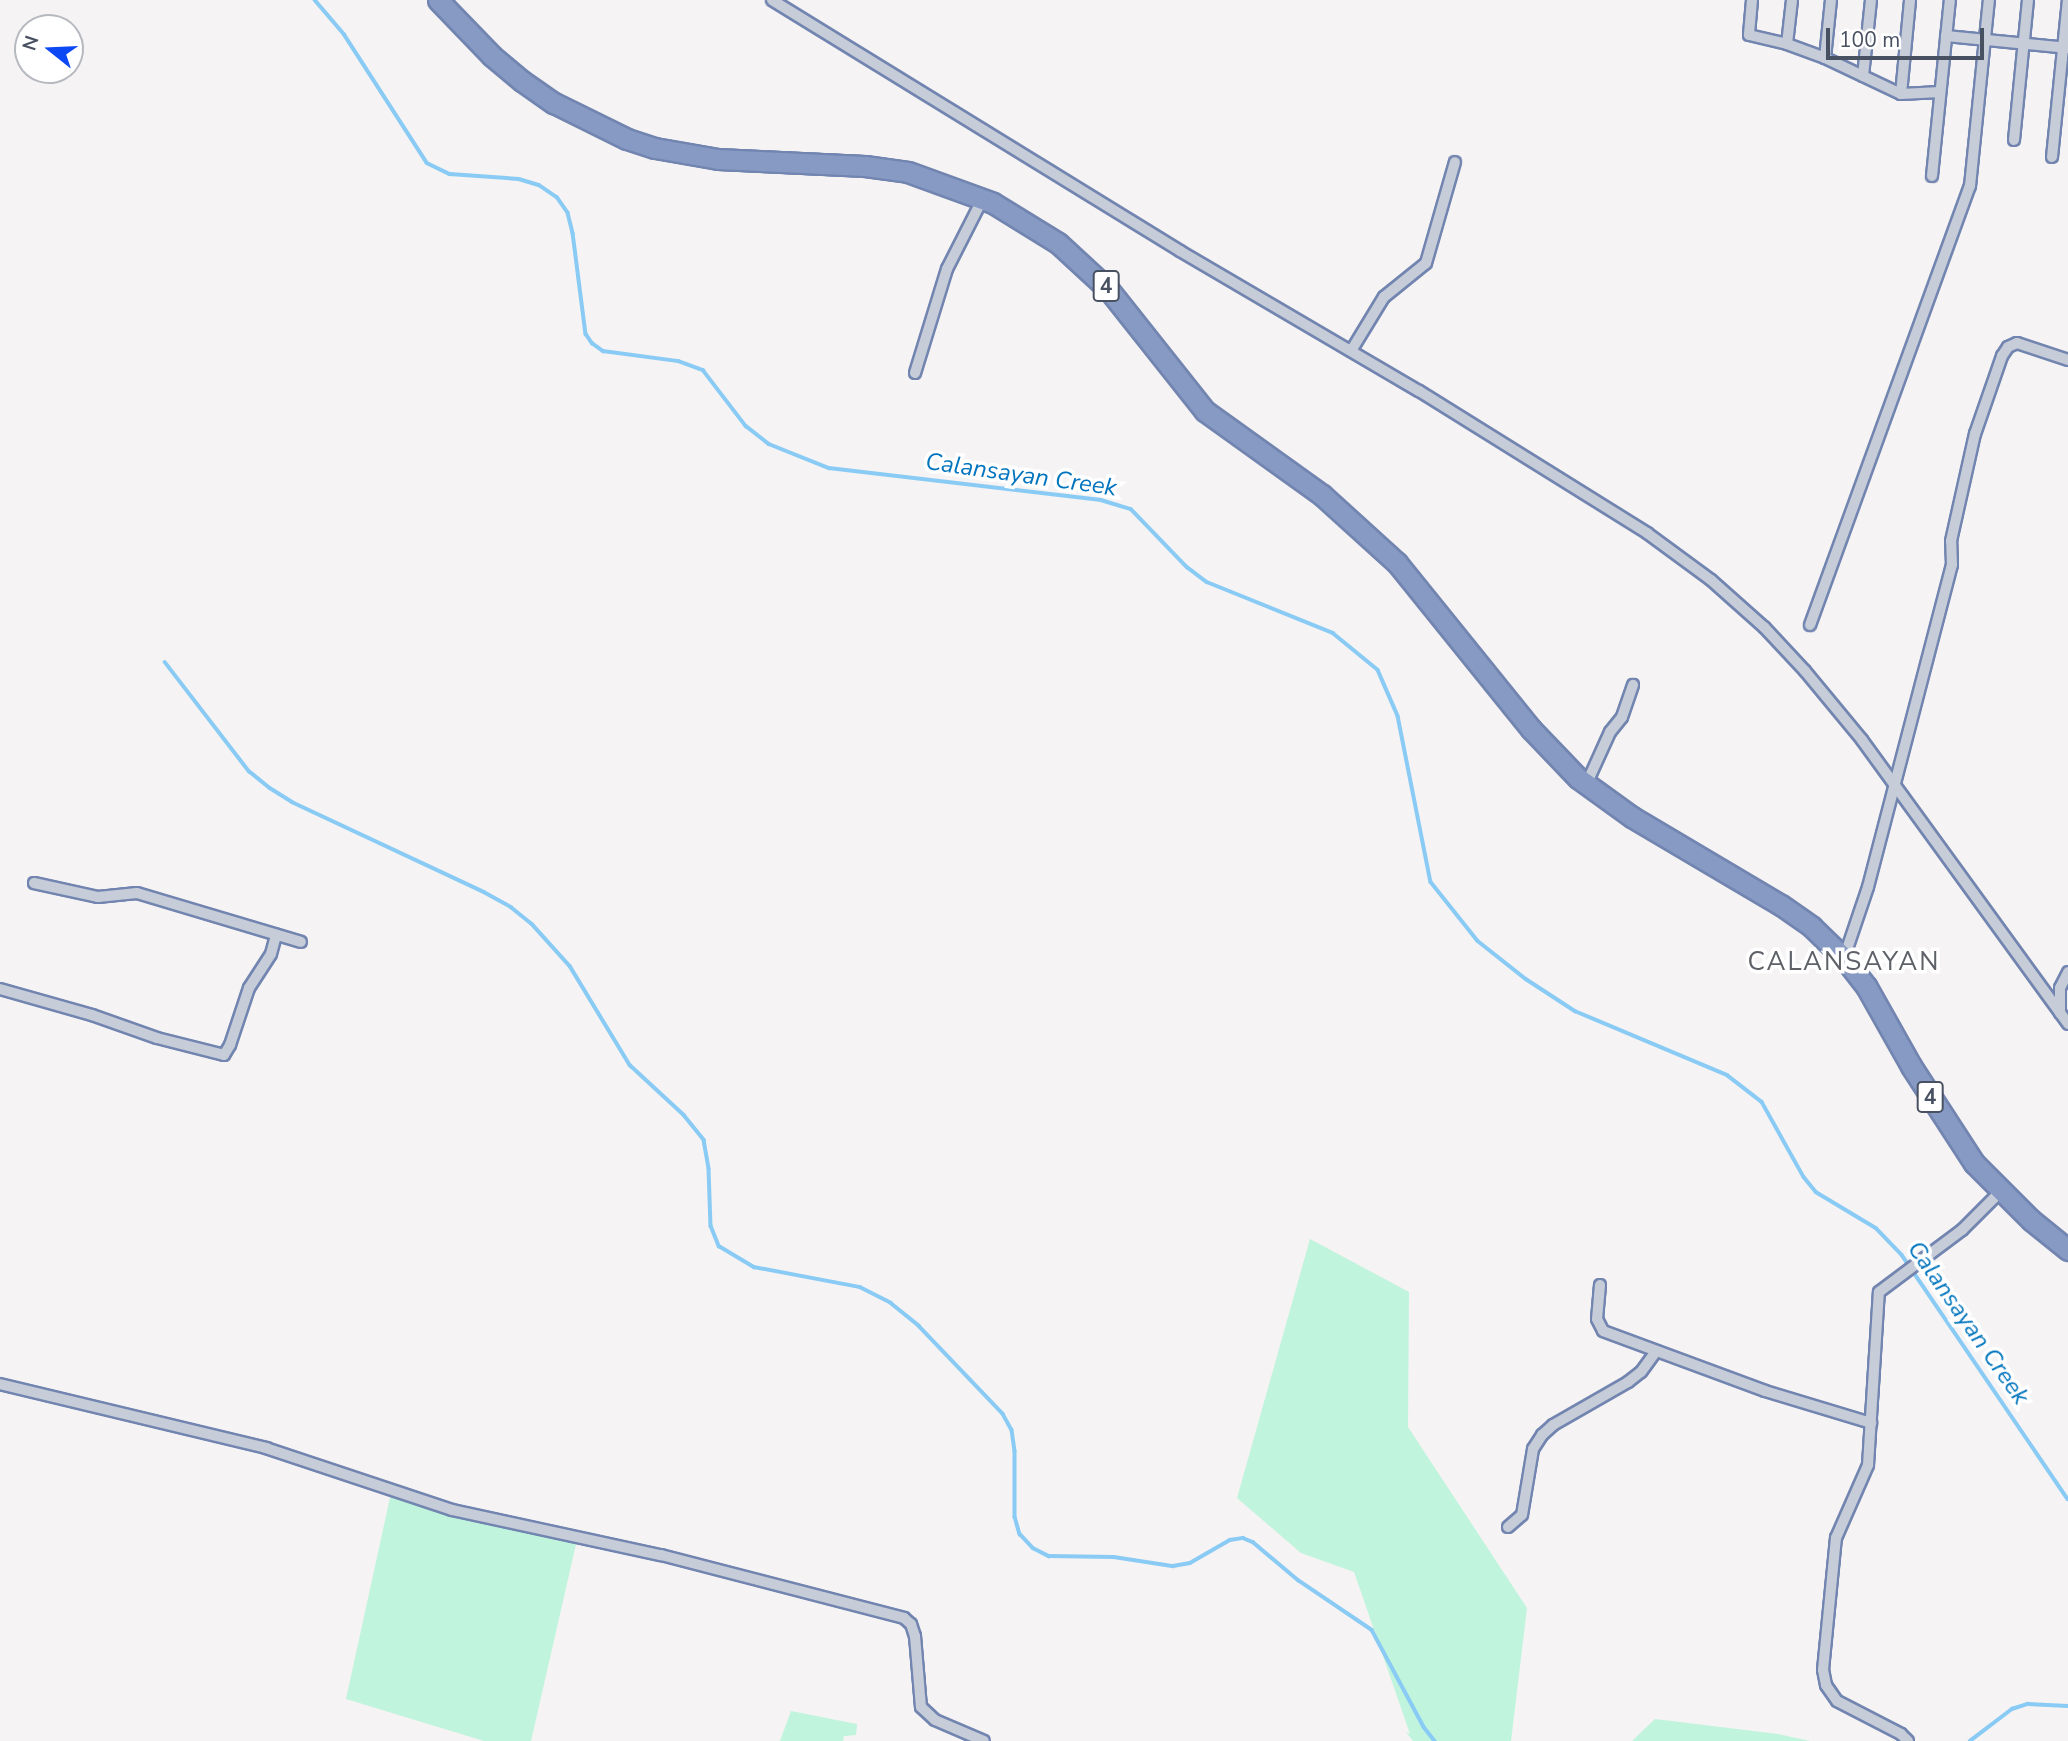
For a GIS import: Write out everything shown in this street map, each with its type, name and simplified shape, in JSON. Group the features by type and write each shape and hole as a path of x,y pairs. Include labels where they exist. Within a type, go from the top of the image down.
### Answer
{"highway":[{"name":"4","path":"438,0 492,56 522,81 554,103 627,139 655,148 728,160 888,168 926,177 983,198 1038,230 1076,257 1124,308 1161,360 1205,411 1322,495 1397,563 1531,729 1586,785 1632,817 1781,905 1812,927 1844,958 1866,986 1951,1131 1974,1163 2001,1191 2068,1250"}],"street":[{"path":"772,0 1180,251 1351,351 1647,533 1711,580 1764,626 1805,671 1895,783 2068,1024"},
{"path":"1752,0 1749,35 1787,44 1825,58 1901,94 1940,92"},
{"path":"1787,44 1792,0"},
{"path":"1825,58 1831,0"},
{"path":"1863,76 1871,0"},
{"path":"1901,94 1910,0"},
{"path":"1932,176 1950,0"},
{"path":"1810,625 1970,186 1989,0"},
{"path":"2014,140 2028,0"},
{"path":"2052,157 2068,0"},
{"path":"1946,36 2065,48"},
{"path":"1351,351 1384,297 1426,263 1455,162"},
{"path":"915,373 947,269 983,198"},
{"path":"1844,958 1868,887 1952,565 1951,541 1975,434 2002,356 2008,347 2017,343 2068,360"},
{"path":"1586,785 1611,732 1622,717 1633,685"},
{"path":"34,883 98,897 137,893 301,942"},
{"path":"0,989 92,1015 157,1038 224,1055 230,1045 249,988 271,954 276,935"},
{"path":"2060,1013 2060,988 2068,972"},
{"path":"1908,1741 1901,1734 1837,1701 1826,1685 1824,1670 1836,1538 1868,1465 1879,1292 1943,1246 2001,1191"},
{"path":"1600,1285 1598,1325 1615,1336 1765,1391 1871,1423"},
{"path":"1508,1527 1522,1514 1534,1449 1542,1434 1628,1382 1641,1372 1656,1351"},
{"path":"0,1384 266,1448 452,1510 650,1553 904,1618 911,1624 915,1636 921,1707 935,1720 984,1741"}],"green space":[{"path":"1310,1239 1409,1292 1408,1427 1527,1608 1511,1741 1413,1741 1406,1732 1410,1734 1354,1572 1301,1553 1237,1498"},
{"path":"391,1493 579,1531 531,1741 484,1741 346,1699"},
{"path":"791,1711 857,1724 856,1735 844,1736 843,1741 780,1741"},
{"path":"1655,1719 1778,1734 1810,1741 1632,1741"}],"waterway":[{"name":"Calansayan Creek","path":"315,0 344,34 427,163 450,174 519,179 539,185 557,197 568,213 573,233 586,334 592,343 603,351 678,361 703,370 746,426 769,444 829,468 1101,500 1131,509 1187,567 1207,582 1333,633 1378,670 1398,716 1431,882 1478,941 1526,979 1575,1011 1727,1075 1762,1102 1804,1177 1816,1192 1876,1228 1902,1255 2068,1499"},
{"path":"165,662 249,771 270,788 292,802 484,892 511,907 532,924 570,966 630,1065 684,1115 704,1140 709,1169 711,1226 719,1246 754,1267 860,1287 891,1303 919,1326 1003,1414 1012,1430 1015,1451 1015,1517 1020,1534 1033,1548 1049,1556 1114,1557 1173,1566 1190,1563 1230,1540 1243,1538 1253,1542 1298,1580 1372,1630 1424,1727 1435,1741"},
{"path":"1970,1741 2012,1709 2027,1704 2068,1706"}],"district":[{"name":"CALANSAYAN","path":"1844,962"}]}
